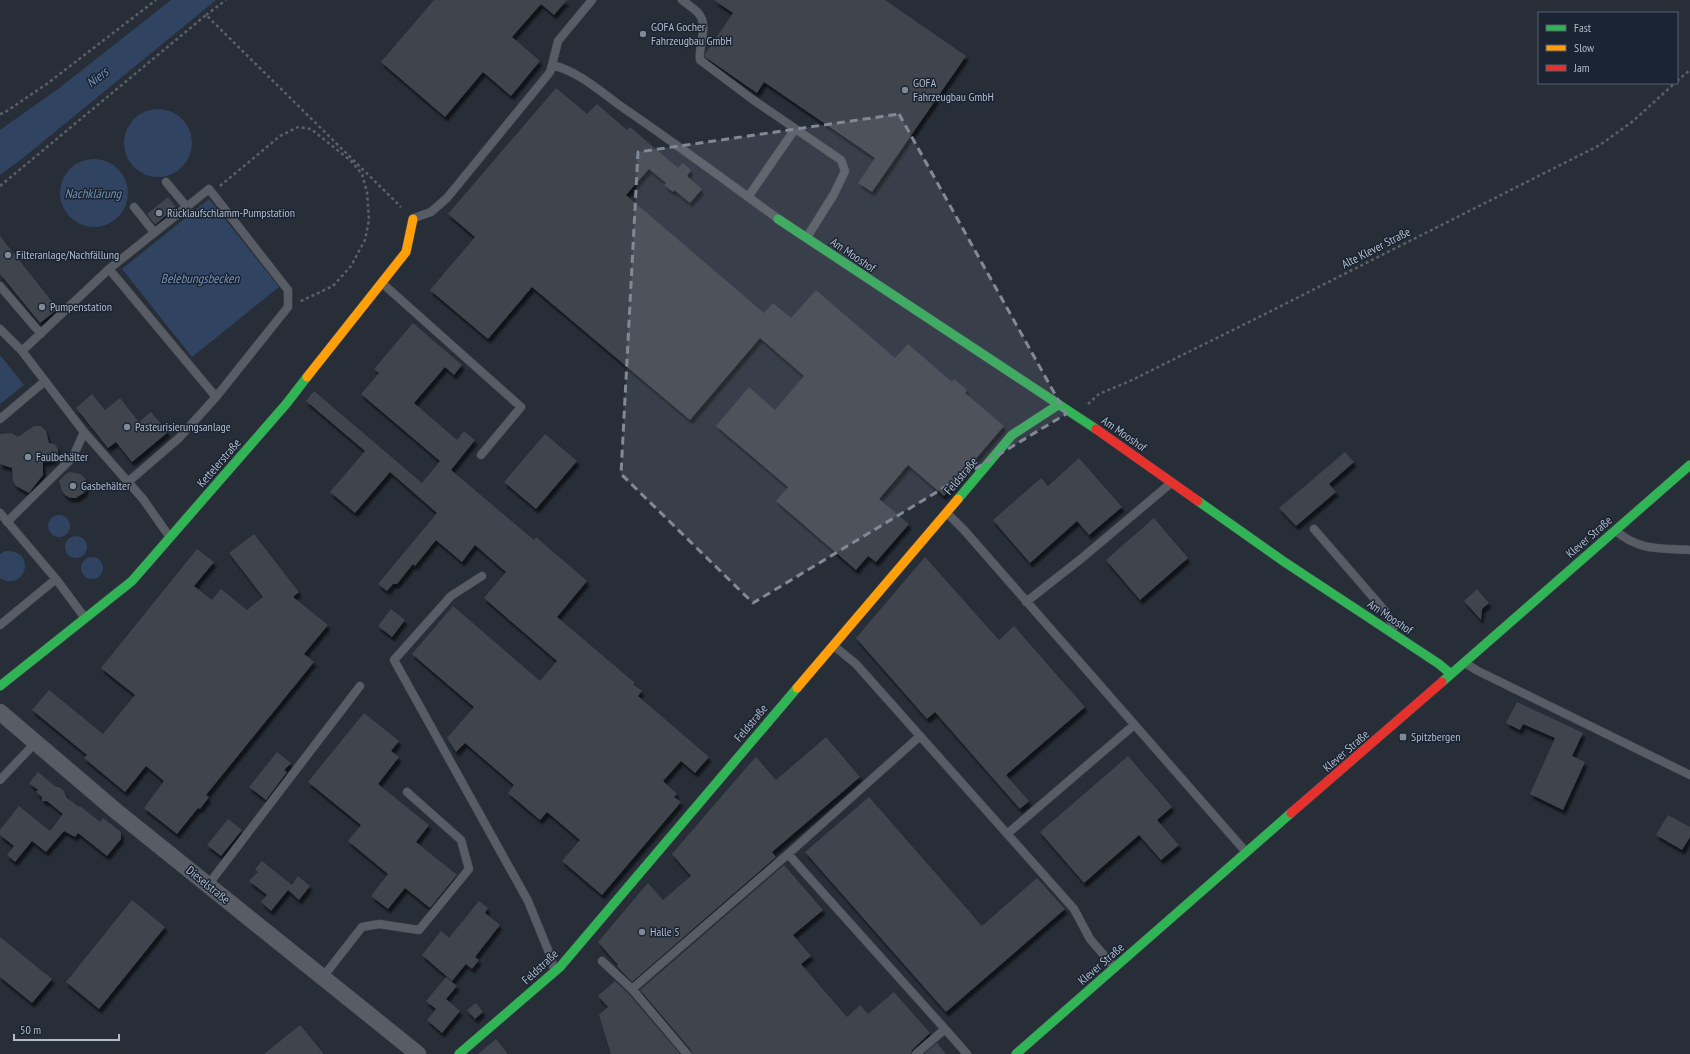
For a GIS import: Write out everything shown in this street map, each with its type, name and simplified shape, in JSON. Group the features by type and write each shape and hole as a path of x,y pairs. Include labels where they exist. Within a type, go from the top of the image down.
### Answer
{"street":[{"name":"Kettelerstraße","path":"0,686 132,581 287,403 382,283 406,252 413,219"},
{"name":"Am Mooshof","path":"778,219 1058,405 1076,415 1284,561 1401,638 1451,674"},
{"name":"Feldstraße","path":"459,1054 560,967 1012,435 1058,405"},
{"name":"Klever Straße","path":"1026,1051 1115,968 1690,465"},
{"name":"Dieselstraße","path":"0,712 116,811 418,1054"}],"lane":[{"path":"413,219 431,212 447,198 550,72 558,41 592,0"},
{"path":"682,0 699,13 704,21 698,51 700,60 752,99 841,160 845,171 834,194 806,238"},
{"path":"552,65 564,68 589,84 660,133 778,219"},
{"path":"748,197 795,129"},
{"path":"166,182 186,206"},
{"path":"22,351 109,269 209,189 288,290 288,307 216,397 179,438 128,482"},
{"path":"134,207 154,232"},
{"path":"109,269 216,397"},
{"path":"382,283 521,407 481,455"},
{"path":"2,292 41,334"},
{"path":"0,329 22,351 84,432 143,499 170,537"},
{"path":"0,419 45,381"},
{"path":"7,522 73,457 84,432"},
{"path":"1026,602 1171,482"},
{"path":"0,513 56,579 85,618"},
{"path":"946,513 964,530 1247,853"},
{"path":"1314,529 1385,611 1401,638"},
{"path":"1616,530 1627,540 1644,547 1690,550"},
{"path":"482,576 451,596 394,660 528,901 550,955 554,972"},
{"path":"0,625 56,579"},
{"path":"834,645 856,664 1074,909 1090,939 1115,968"},
{"path":"1465,663 1478,671 1690,775"},
{"path":"208,885 360,686"},
{"path":"1007,834 1134,725"},
{"path":"632,988 788,854 920,736"},
{"path":"0,780 36,742"},
{"path":"323,977 362,927 379,924 419,930 469,870 461,840 407,792"},
{"path":"788,854 967,1054"},
{"path":"602,961 632,988 688,1054"},
{"path":"916,1054 945,1029"}],"path":[{"path":"0,114 4,113 48,83 156,0"},
{"path":"0,180 2,185 226,0"},
{"path":"206,15 413,219"},
{"name":"Alte Klever Straße","path":"1678,80 1690,70"},
{"name":"Alte Klever Straße","path":"1076,415 1099,394 1130,381 1600,145 1633,121 1674,84"},
{"path":"212,193 280,136 298,127 311,129 351,161 362,174 367,192 369,220 365,240 351,266 333,286 288,307"}],"highlighted area":[{"path":"899,114 1066,414 753,603 621,474 638,152"}],"water":[{"name":"Niers","path":"171,0 216,0 23,158 0,175 0,130 58,89"},
{"name":"Nachklärung","path":"158,109 171,112 182,119 189,130 192,143 189,156 182,167 171,174 158,177 145,174 134,167 127,156 124,143 127,130 134,119 145,112"},
{"name":"Nachklärung","path":"94,159 107,162 118,169 125,180 128,193 125,206 118,217 107,224 94,227 81,224 70,217 63,206 60,193 63,180 70,169 81,162"},
{"name":"Belebungsbecken","path":"209,199 279,287 192,357 122,269"},
{"path":"0,355 24,385 0,404"},
{"path":"59,515 67,518 70,526 67,534 59,537 51,534 48,526 51,518"},
{"path":"76,536 84,539 87,547 84,555 76,558 68,555 65,547 68,539"},
{"path":"5,551 15,552 22,556 25,563 25,569 22,576 16,580 9,581 0,578 0,554"},
{"path":"92,557 100,560 103,568 100,576 92,579 84,576 81,568 84,560"}],"building":[{"path":"434,0 567,0 554,15 541,4 512,37 540,61 511,96 483,72 445,117 381,62"},
{"path":"714,0 885,0 966,56 872,192 858,183 875,158 764,82 757,93 705,57 705,54 733,13"},
{"path":"556,88 587,114 597,104 627,130 630,127 678,168 683,163 691,170 687,176 702,189 690,203 674,190 673,192 664,185 666,183 649,169 626,195 764,313 773,303 791,318 816,290 895,358 908,344 952,382 954,379 967,390 965,393 1004,426 944,496 908,465 879,499 909,524 876,562 868,556 856,570 776,501 788,487 716,426 749,387 775,410 804,376 760,338 690,420 532,287 488,339 430,290 475,237 448,214"},
{"name":"Rücklaufschlamm-Pumpstation","path":"168,197 176,207 155,225 147,214"},
{"name":"Filteranlage/Nachfällung","path":"0,236 58,309 40,323 0,274"},
{"path":"413,323 462,365 454,375 445,367 414,403 457,440 464,431 475,440 451,470 534,540 536,537 587,581 557,617 635,683 633,684 642,691 638,696 709,757 695,773 681,761 663,781 677,794 674,797 681,802 602,895 562,861 580,840 547,812 540,820 508,793 514,785 465,743 456,752 447,738 474,707 412,654 453,606 540,681 557,661 484,598 506,572 475,545 462,562 436,540 415,566 413,564 397,584 393,584 387,591 378,584 437,513 390,472 355,513 330,492 365,451 306,401 314,391 422,483 440,461 361,394 379,373 374,369"},
{"name":"Pasteurisierungsanlage","path":"92,394 105,410 120,398 139,422 151,412 168,432 132,462 116,442 108,448 76,408"},
{"name":"Faulbehälter","path":"34,426 41,426 46,431 49,443 55,444 58,449 58,454 54,460 43,462 43,475 29,493 16,486 13,481 12,468 0,464 0,434 11,433 18,437"},
{"path":"545,434 577,461 536,509 504,482"},
{"path":"1345,452 1354,462 1329,484 1336,492 1296,526 1279,508"},
{"path":"1079,458 1122,507 1089,535 1077,521 1030,563 993,520 1041,478 1048,486"},
{"name":"Gasbehälter","path":"70,472 80,474 85,478 87,484 85,492 76,498 70,498 65,495 59,481"},
{"path":"1154,518 1188,558 1140,600 1106,560"},
{"path":"254,534 299,592 293,597 328,625 304,654 314,662 206,795 209,797 200,809 198,808 177,834 144,808 164,781 146,766 125,792 84,758 87,755 32,710 49,690 103,734 135,695 101,668 197,549 214,562 194,586 212,600 221,589 247,610 263,597 229,553"},
{"path":"925,557 999,640 1014,626 1085,707 1006,775 1029,801 1020,809 935,712 927,719 856,638"},
{"path":"1477,589 1489,603 1482,609 1481,620 1464,601"},
{"path":"391,609 405,620 392,637 378,626"},
{"path":"1517,702 1583,733 1572,756 1585,762 1563,810 1530,794 1555,738 1523,724 1520,730 1506,723"},
{"path":"364,713 399,741 391,751 399,757 378,784 429,825 416,842 457,875 430,908 405,888 388,909 371,896 388,874 348,841 361,825 308,782"},
{"path":"826,737 860,777 772,852 776,857 632,982 598,942 648,883 663,900 691,876 672,854 756,757 776,780"},
{"path":"277,752 291,763 284,770 287,772 266,800 249,787"},
{"path":"1128,756 1172,807 1157,820 1179,845 1161,860 1139,835 1084,883 1040,832"},
{"path":"38,772 56,787 63,790 67,798 79,807 80,806 100,822 103,818 121,832 121,839 107,856 78,833 75,837 64,831 46,852 32,841 15,862 7,855 14,846 0,835 0,830 19,806 50,831 63,814 47,801 42,801 42,797 36,792 38,790 29,783"},
{"path":"869,797 982,926 1037,878 1065,909 946,1012 805,852"},
{"path":"1668,815 1690,827 1690,837 1682,850 1656,835"},
{"path":"228,819 242,830 221,856 207,845"},
{"path":"262,861 292,885 298,876 310,886 299,900 288,890 271,911 261,902 267,895 249,881 258,872 255,869"},
{"path":"784,865 823,910 793,935 811,956 801,964 847,1017 860,1005 868,1014 894,992 930,1033 912,1050 911,1054 692,1054 691,1050 640,990"},
{"path":"132,900 165,927 99,1009 66,982"},
{"path":"479,901 488,908 485,913 500,925 475,957 479,960 472,969 466,964 452,981 422,955 441,931 449,938"},
{"path":"0,937 52,979 32,1003 0,977"},
{"path":"446,977 457,986 446,999 460,1011 442,1033 427,1020 436,1009 426,1001"},
{"path":"615,981 628,993 680,1054 611,1054 599,1015 608,1007 598,996"},
{"path":"476,1003 483,1012 475,1019 467,1010"},
{"path":"300,1025 324,1054 264,1054"},
{"path":"496,1039 508,1054 478,1054"},
{"path":"937,1043 946,1054 924,1054"}],"traffic: fast":[{"path":"778,219 1096,429"},
{"path":"0,686 132,581 287,403 307,377"},
{"path":"958,499 1012,435 1058,405"},
{"path":"1442,682 1690,465"},
{"path":"1198,501 1283,561 1439,664 1451,674"},
{"path":"459,1054 560,967 797,688"},
{"path":"1016,1054 1291,813"}],"traffic: slow":[{"path":"307,377 406,252 413,219"},
{"path":"797,688 958,499"}],"traffic: jam":[{"path":"1096,429 1198,501"},
{"path":"1291,813 1442,682"}],"place":[{"name":"GOFA Gocher Fahrzeugbau GmbH","path":"643,34"},
{"name":"GOFA Fahrzeugbau GmbH","path":"905,90"},
{"name":"Rücklaufschlamm-Pumpstation","path":"159,213"},
{"name":"Filteranlage/Nachfällung","path":"8,255"},
{"name":"Pumpenstation","path":"42,307"},
{"name":"Pasteurisierungsanlage","path":"127,427"},
{"name":"Faulbehälter","path":"28,457"},
{"name":"Gasbehälter","path":"73,486"},
{"name":"Spitzbergen","path":"1403,737"},
{"name":"Halle 5","path":"642,932"}]}
